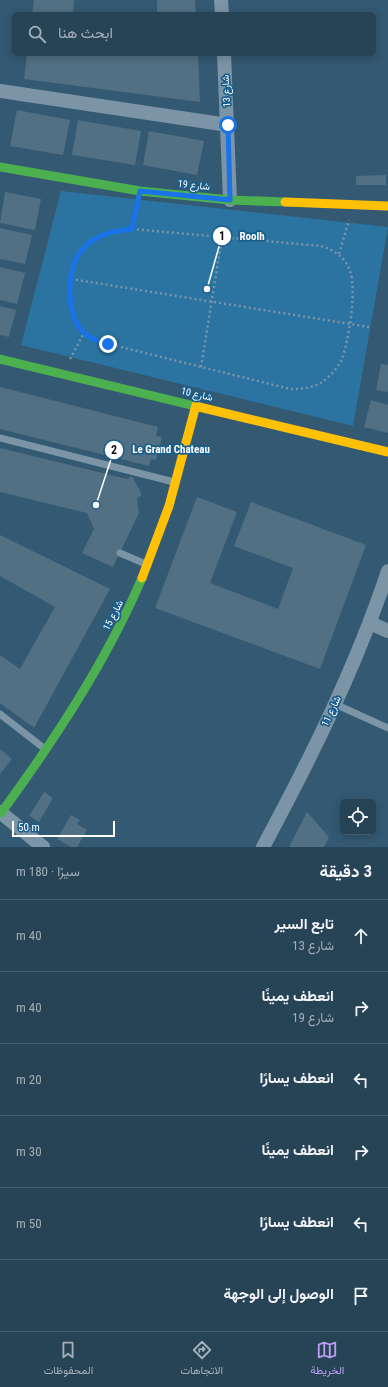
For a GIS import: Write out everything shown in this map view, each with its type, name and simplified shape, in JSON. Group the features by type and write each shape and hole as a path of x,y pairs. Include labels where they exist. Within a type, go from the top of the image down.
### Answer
{"street":[{"path":"221,0 222,12"},
{"name":"شارع 13","path":"224,56 230,200"},
{"path":"0,91 228,125"},
{"name":"شارع 19","path":"0,167 140,191 230,200 354,206 388,206"},
{"name":"شارع 10","path":"0,359 388,452"},
{"name":"شارع 15","path":"1,812 47,751 105,653 127,612 148,566 163,527 196,405"},
{"name":"شارع 11","path":"263,847 335,704 370,623 388,571"},
{"path":"370,623 388,631"},
{"path":"1,812 43,847"}],"lane":[{"path":"0,438 176,482"},
{"path":"120,554 148,566"},
{"path":"335,704 388,728"},
{"path":"0,714 47,751"}],"path":[{"path":"132,229 140,191"},
{"path":"339,254 354,206"},
{"path":"132,229 222,237 321,246 339,254 350,270 354,288 342,359 336,370 326,379 315,386 303,389 290,389 101,342 84,333 76,321 71,308 71,279 73,265 80,252 90,242 103,235 118,230 132,229"},
{"path":"201,367 222,237"},
{"path":"71,279 369,327"},
{"path":"62,374 84,333"}],"shaded area":[{"path":"61,191 388,227 353,426 21,345"}],"building":[{"path":"34,0 74,0 73,12 32,12"},
{"path":"157,0 195,0 196,12 157,12"},
{"path":"27,56 198,56 200,102 24,79"},
{"path":"17,110 70,120 63,155 10,146"},
{"path":"78,120 141,131 135,165 72,155"},
{"path":"149,131 204,141 197,175 143,165"},
{"path":"386,175 386,185 356,185 356,176"},
{"path":"5,192 41,199 35,230 0,223"},
{"path":"0,228 32,235 25,264 0,259"},
{"path":"0,267 25,273 17,304 0,300"},
{"path":"0,306 16,310 9,337 0,335"},
{"path":"381,364 388,365 388,392 376,390"},
{"path":"0,387 158,427 156,436 162,437 156,460 151,459 149,466 0,429"},
{"path":"371,400 388,405 388,433 364,427"},
{"path":"0,448 127,479 132,476 142,495 137,498 139,513 113,567 82,553 94,529 87,513 0,492"},
{"path":"197,497 237,512 210,583 278,609 293,568 234,546 251,502 366,545 320,669 155,608"},
{"path":"0,535 110,589 34,728 0,703 0,655 20,669 55,607 0,576"},
{"path":"0,749 12,759 0,774"},
{"path":"44,792 53,798 39,822 29,816"},
{"path":"307,812 329,837 324,847 289,847"},
{"path":"71,815 80,820 77,824 87,830 77,847 71,847 57,839"}],"traffic: fast":[{"path":"0,167 140,191 230,200 285,202"},
{"path":"0,359 199,407"},
{"path":"1,813 41,757 96,670 128,609 142,578"}],"traffic: slow":[{"path":"285,202 388,206"},
{"path":"142,578 169,506 196,405"},
{"path":"199,407 388,452"}],"place":[{"name":"Roolh","path":"207,289"},
{"name":"Le Grand Chateau","path":"96,505"}],"route":[{"path":"108,344 95,340 84,333 76,321 71,308 70,293 73,265 80,252 90,242 103,235 118,230 132,229 140,191 230,200 228,125"}]}
